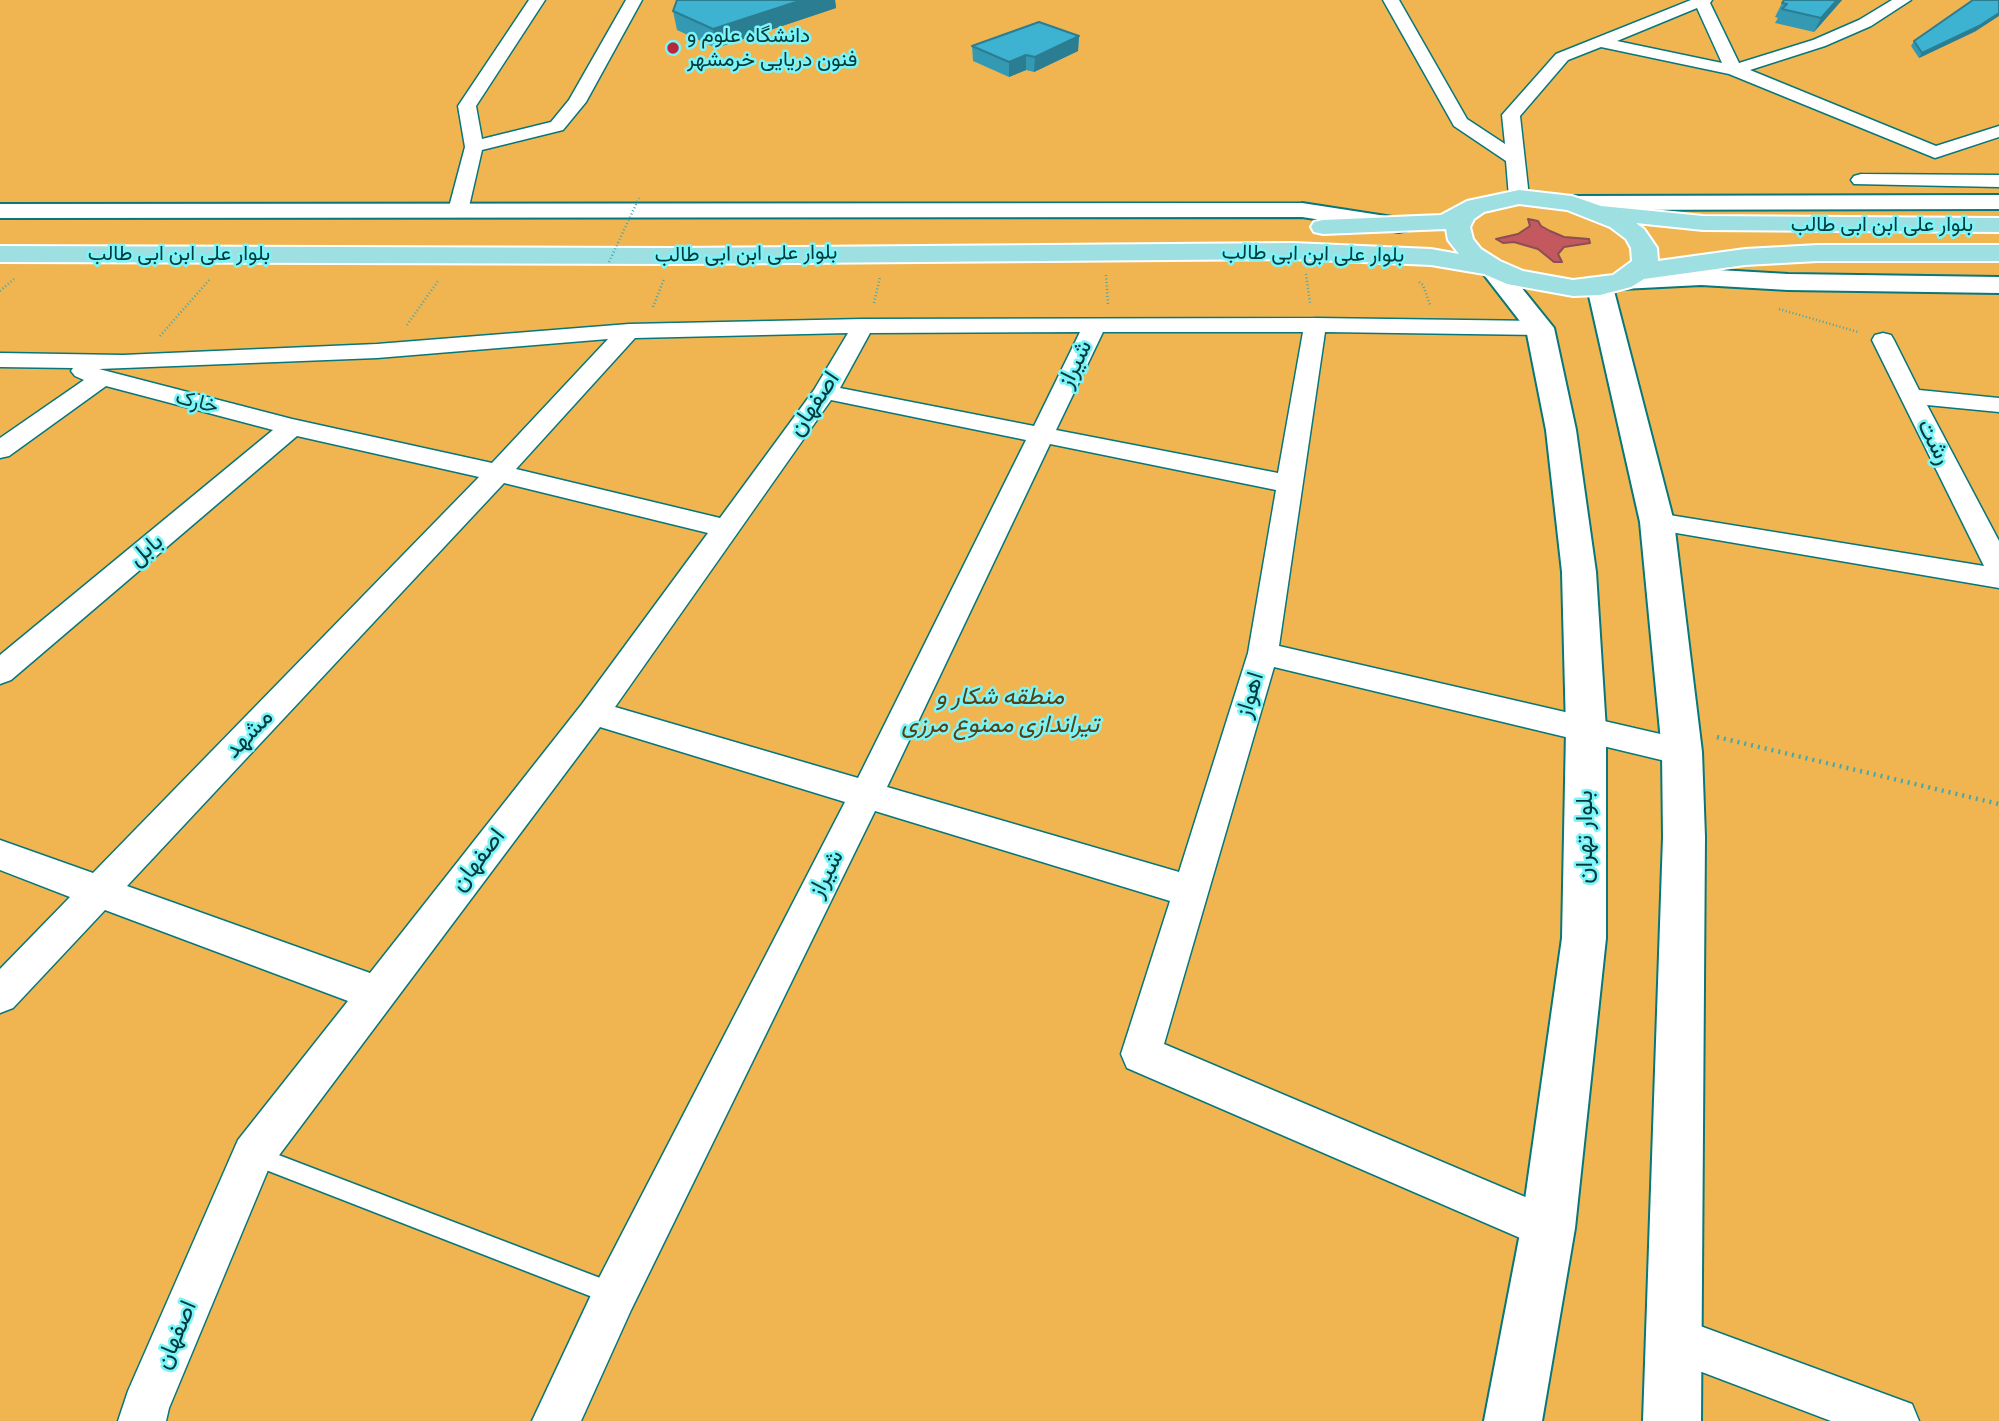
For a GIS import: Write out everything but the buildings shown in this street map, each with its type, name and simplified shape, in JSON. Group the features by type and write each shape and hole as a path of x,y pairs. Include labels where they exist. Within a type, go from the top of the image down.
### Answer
{"main road":[{"name":"بلوار علی ابن ابی طالب","path":"0,230 1399,225 1444,222 1495,199 1519,197 1572,203 1598,211 1703,223 1999,225"},
{"path":"1598,211 1635,234 1644,248 1645,261 1620,280"},
{"path":"1463,215 1458,227 1461,240 1472,254 1491,267"},
{"name":"بلوار علی ابن ابی طالب","path":"0,254 455,253 673,256 1280,251 1431,257 1491,267 1516,278 1544,285 1573,288 1745,257 1818,253 1999,253"}],"street":[{"path":"458,211 474,147 467,106 537,0"},
{"path":"474,147 557,126 577,102 634,0"},
{"path":"1413,0 1394,6 1460,122 1515,159"},
{"path":"1734,70 1819,43 1865,23 1903,0"},
{"path":"1519,197 1511,115 1562,57 1703,1 1734,70"},
{"path":"1601,42 1734,70 1935,152"},
{"path":"1999,131 1861,180 1999,181"},
{"path":"1572,203 1999,202"},
{"path":"0,211 1302,210 1399,225"},
{"name":"بلوار تهران","path":"1491,267 1540,328 1561,430 1579,572 1586,730 1584,938 1548,1228 1513,1421"},
{"path":"1672,1421 1684,837 1681,740 1657,522 1620,280 1701,277 1788,282 1999,285"},
{"path":"0,360 123,362 377,351 629,331 868,321 1313,315 1540,328"},
{"name":"اهواز","path":"1313,315 1263,653 1140,1054 1548,1228"},
{"name":"شیراز","path":"556,1421 615,1294 867,793 1040,436 1102,319"},
{"name":"اصفهان","path":"142,1421 145,1408 253,1155 593,713 824,392 868,321"},
{"name":"مشهد","path":"0,995 498,473 629,331"},
{"path":"1883,340 1910,396"},
{"name":"خارک","path":"57,362 102,378 292,427 498,473"},
{"path":"0,450 102,378"},
{"path":"824,392 1289,484"},
{"name":"رشت","path":"1910,396 1999,405"},
{"name":"رشت","path":"1910,396 1999,567"},
{"name":"بابل","path":"0,672 292,427"},
{"path":"498,473 724,528"},
{"path":"1657,522 1999,578"},
{"path":"1263,653 1586,730 1681,740"},
{"path":"593,713 1191,891"},
{"path":"0,855 375,993"},
{"path":"1673,1339 1895,1421"}],"lane":[{"path":"253,1155 615,1294"}],"path":[{"path":"609,262 639,198"},
{"path":"1280,251 1306,273 1313,315"},
{"path":"405,327 451,264 455,253"},
{"path":"868,321 885,253"},
{"path":"1102,319 1104,253"},
{"path":"159,337 234,254"},
{"path":"650,314 673,256"},
{"path":"1778,308 1883,340"},
{"path":"1681,740 1878,773 1999,804"}],"green space":[{"name":"منطقه شکار و تیراندازی ممنوع مرزی","path":"0,0 1999,0 1999,1421 0,1421"}],"shaded area":[{"path":"1528,219 1538,221 1541,226 1564,237 1589,239 1590,243 1564,247 1558,254 1562,262 1554,262 1538,249 1514,242 1503,243 1496,239 1518,234 1530,226"}],"place":[{"name":"دانشگاه علوم و فنون دریایی خرمشهر","path":"673,48"}]}
